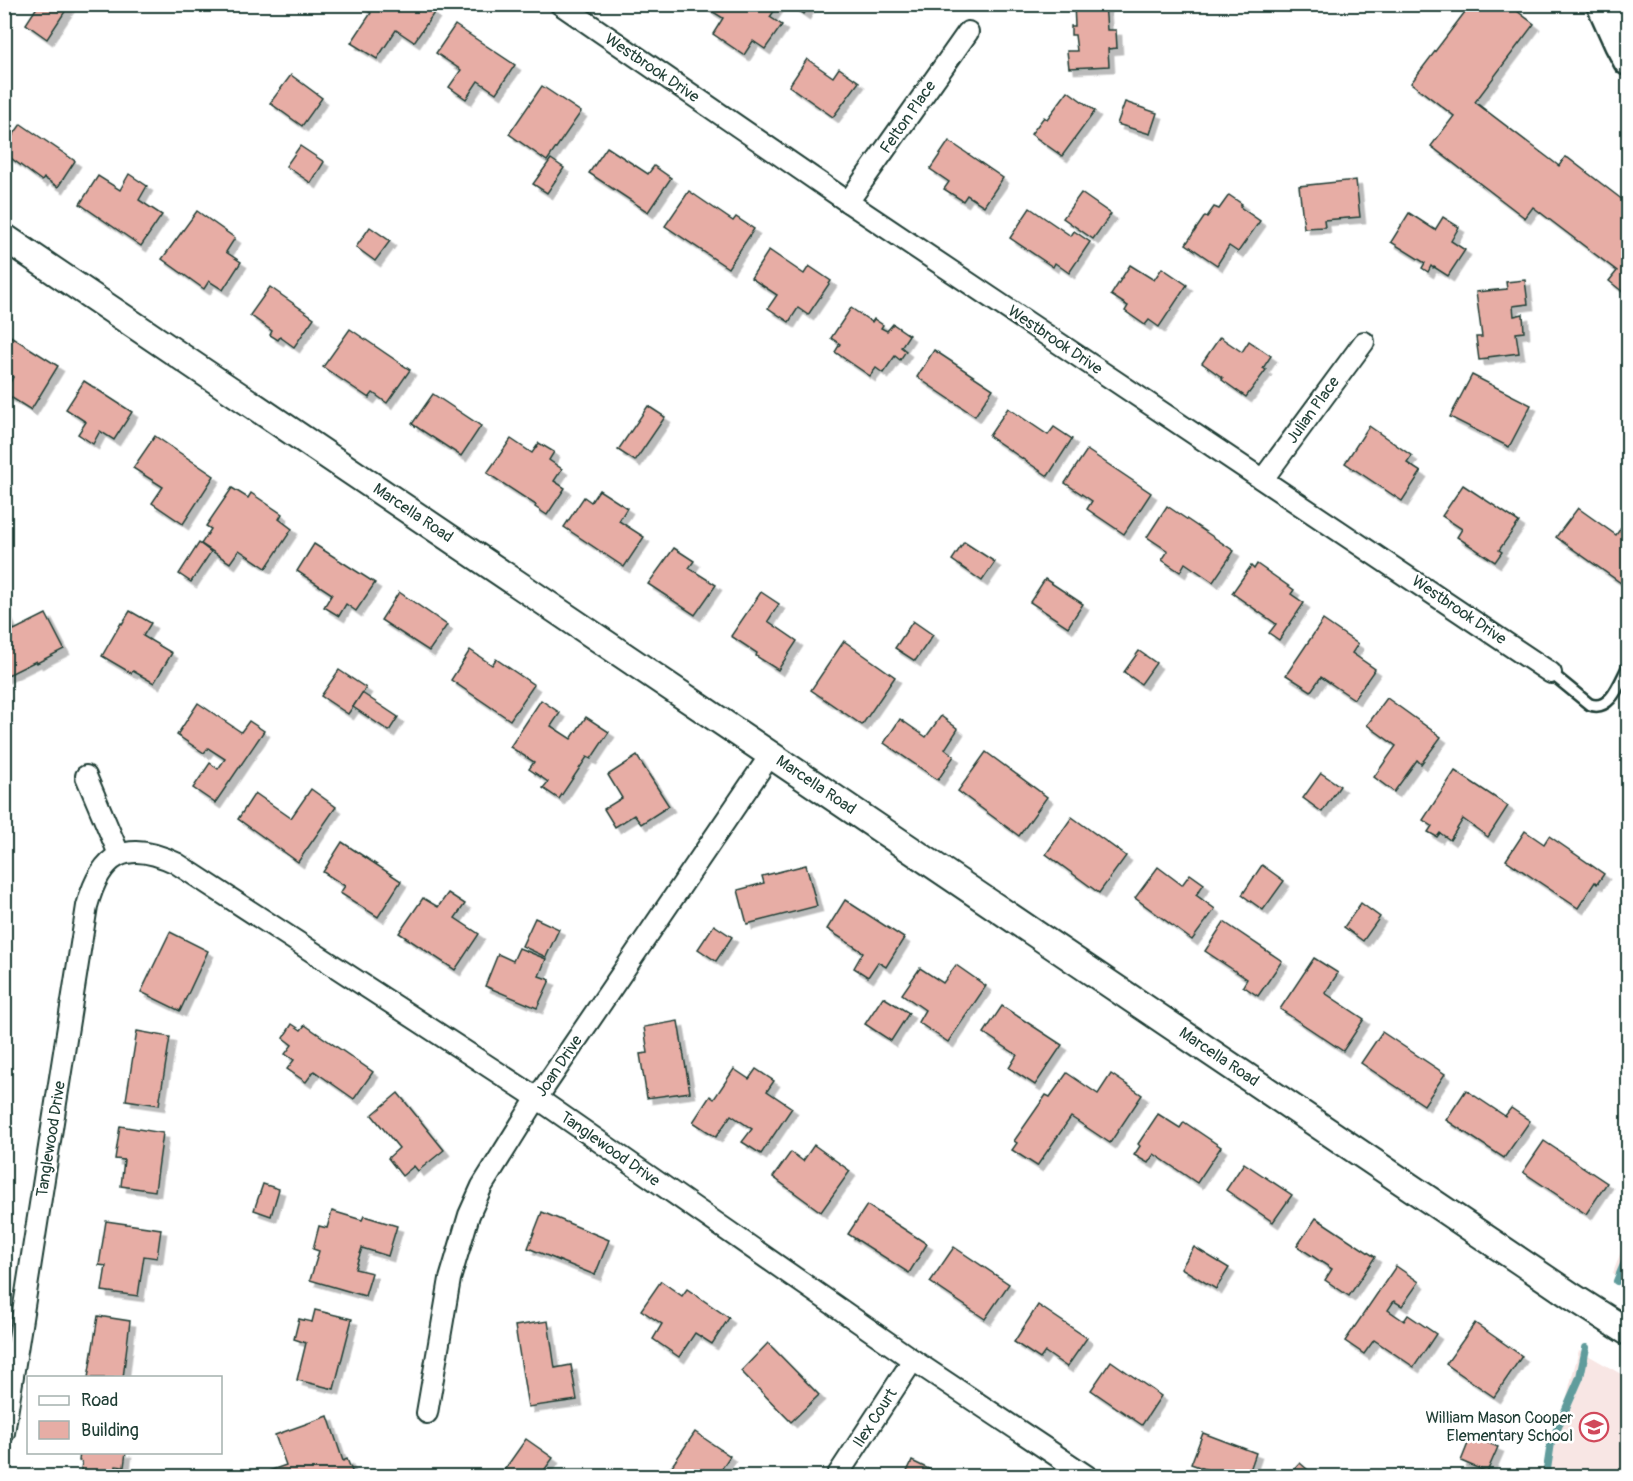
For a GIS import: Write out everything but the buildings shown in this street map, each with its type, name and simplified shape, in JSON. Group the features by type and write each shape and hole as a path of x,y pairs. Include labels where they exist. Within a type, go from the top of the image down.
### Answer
{"main road":[{"path":"1601,4 1629,61"}],"street":[{"name":"Westbrook Drive","path":"560,4 848,202 1551,673"},
{"name":"Felton Place","path":"848,202 968,32"},
{"name":"Marcella Road","path":"4,237 1563,1290 1629,1332"},
{"name":"Julian Place","path":"1263,479 1364,342"},
{"name":"Joan Drive","path":"427,1413 450,1279 469,1215 482,1186 537,1098 771,754"},
{"path":"86,776 119,854"},
{"name":"Tanglewood Drive","path":"4,1433 87,906 93,885 105,866 119,854 139,851 159,855 176,862 537,1098 914,1360 1087,1476"},
{"name":"Ilex Court","path":"837,1476 914,1360"}],"lane":[{"path":"1551,673 1589,704 1597,707 1604,705 1610,699 1629,667"}],"shaded area":[{"path":"1628,1233 1628,1281 1613,1273"},
{"name":"William Mason Cooper Elementary School","path":"1579,1350 1628,1378 1628,1476 1546,1476"}],"waterway":[{"path":"1617,1281 1628,1255"},
{"path":"1546,1476 1551,1443 1580,1377 1586,1348"}],"place":[{"name":"William Mason Cooper Elementary School","path":"1594,1427"}]}
